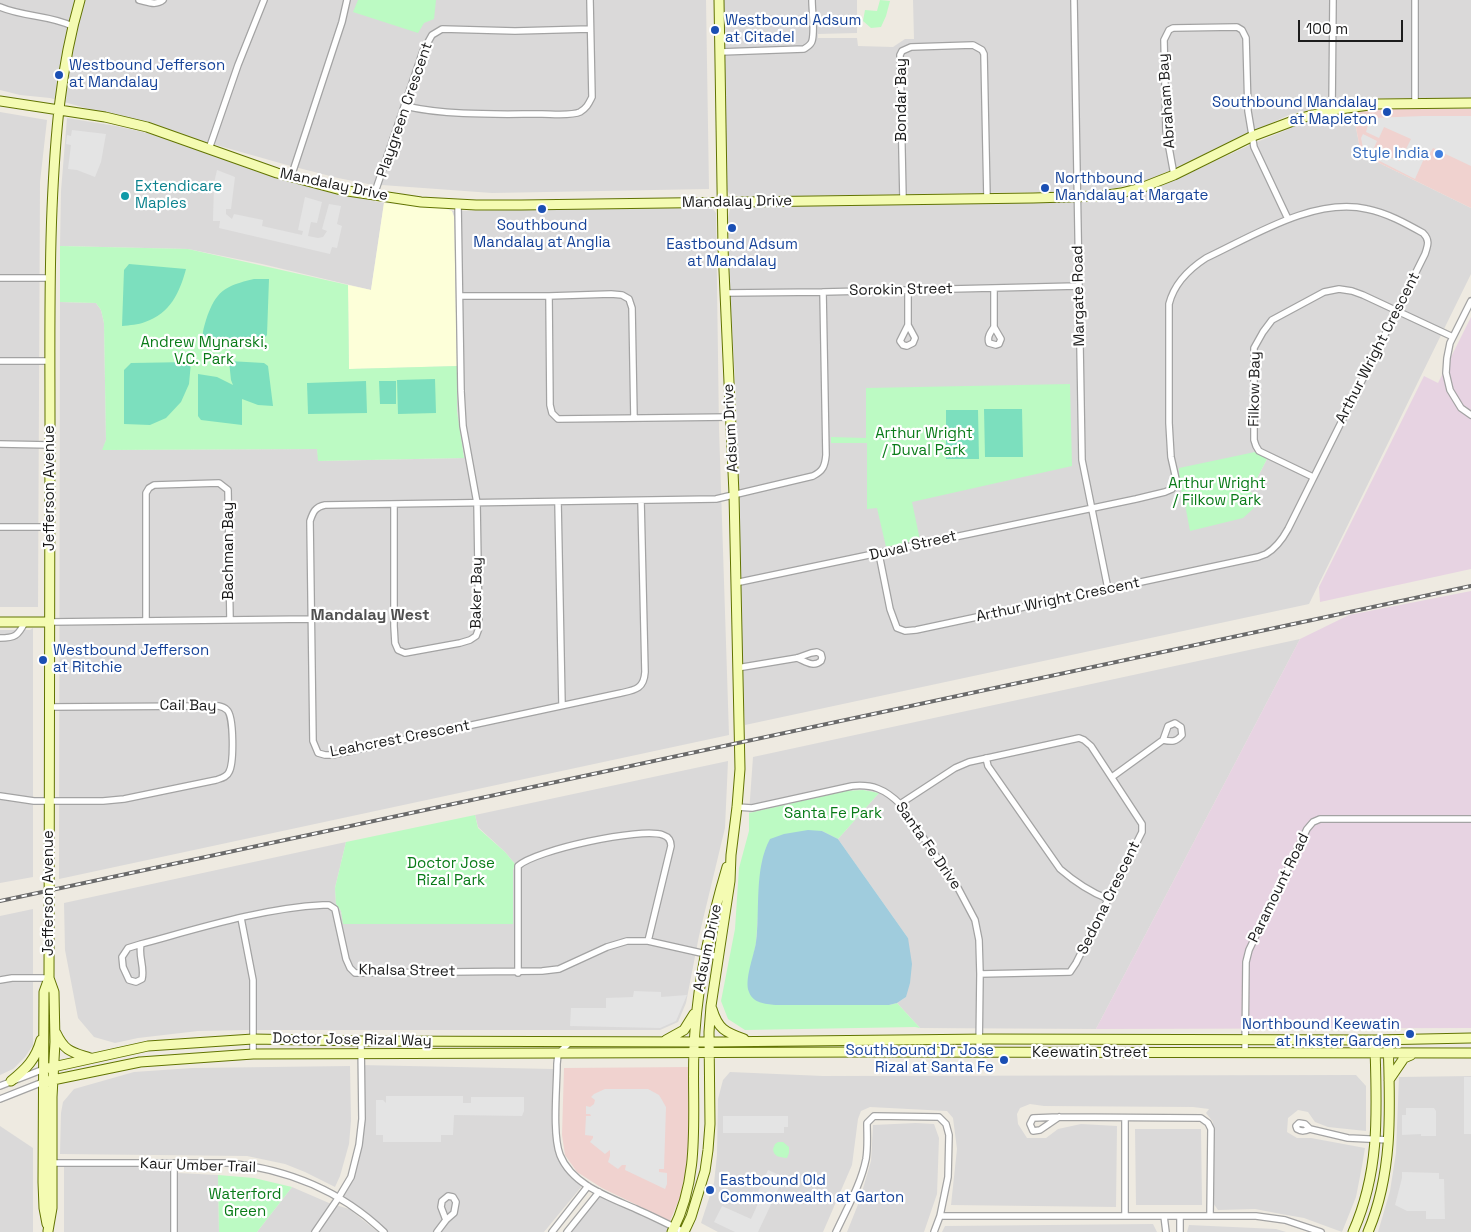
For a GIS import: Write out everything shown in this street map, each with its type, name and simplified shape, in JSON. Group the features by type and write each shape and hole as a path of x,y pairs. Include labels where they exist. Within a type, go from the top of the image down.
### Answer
{"street":[{"name":"Jefferson Avenue","path":"48,1232 52,1208 52,1097 54,1080 54,992 49,978 48,801 50,278 54,159 59,110 64,67 72,26 80,0"},
{"path":"139,0 152,4 163,0"},
{"path":"209,149 238,65 264,0"},
{"path":"291,177 342,22 347,0"},
{"path":"405,106 450,112 529,114 580,112 588,106 592,97 590,0"},
{"name":"Adsum Drive","path":"684,1232 694,1208 705,1171 708,1150 711,1006 730,880 737,807 740,743 734,494 722,202 719,0"},
{"path":"720,52 804,49 809,47 813,36 812,0"},
{"name":"Margate Road","path":"1074,0 1082,460 1108,589"},
{"path":"1332,110 1333,0"},
{"path":"1416,0 1416,103"},
{"path":"0,7 14,12 61,21 72,26"},
{"name":"Abraham Bay","path":"1174,175 1166,131 1164,46 1167,33 1173,28 1237,27 1244,34 1246,43 1248,111 1253,136"},
{"name":"Playgreen Crescent","path":"374,195 427,41 432,35 442,29 515,31 590,29"},
{"name":"Bondar Bay","path":"903,199 900,55 902,51 911,47 973,45 982,50 984,54 987,198"},
{"name":"Mandalay Drive","path":"0,102 116,119 147,127 291,177 341,190 405,200 458,204 521,205 1101,196 1141,188 1174,175 1253,136 1301,118 1332,110 1377,104 1471,103"},
{"path":"1253,136 1254,147 1288,219"},
{"path":"458,204 460,391 463,426 477,503"},
{"name":"Arthur Wright Crescent","path":"878,554 890,609 897,628 905,631 1266,554 1281,542 1288,529 1397,310 1428,246 1428,240 1423,233 1395,218 1367,208 1328,208 1314,210 1288,219 1206,258 1196,265 1181,280 1171,296 1168,314 1169,422 1176,479 1172,489 1091,508"},
{"path":"0,278 50,278"},
{"name":"Sorokin Street","path":"725,293 1078,286"},
{"path":"994,289 994,327"},
{"name":"Filkow Bay","path":"1313,478 1260,451 1254,440 1254,348 1262,332 1272,320 1324,292 1339,289 1372,298 1453,337"},
{"path":"908,290 908,325"},
{"name":"Leahcrest Crescent","path":"641,501 644,681 639,687 332,755 318,752 313,741 310,522 313,512 317,507 325,505 716,499 813,476 821,472 825,465 823,292"},
{"path":"460,296 611,294 622,295 629,299 632,308 634,418"},
{"path":"549,296 550,397 552,414 558,419 731,417"},
{"path":"1471,301 1450,343 1446,366 1449,389 1461,408 1471,415"},
{"path":"0,361 50,361"},
{"path":"0,444 50,445"},
{"name":"Bachman Bay","path":"146,621 146,493 154,484 219,483 228,490 230,620"},
{"path":"558,502 562,705"},
{"name":"Baker Bay","path":"394,505 394,635 398,650 405,653 460,644 476,636 478,628 477,503"},
{"name":"Duval Street","path":"735,583 1091,508"},
{"path":"0,527 50,527"},
{"path":"0,622 312,619"},
{"path":"0,638 12,638 20,632 25,622"},
{"path":"737,668 797,658"},
{"name":"Cail Bay","path":"48,801 124,799 216,780 226,777 232,762 230,713 220,706 49,707"},
{"name":"Sedona Crescent","path":"900,804 955,768 969,762 1079,738 1091,746 1142,824 1142,832 1070,972 980,974"},
{"path":"1112,777 1163,740"},
{"path":"986,758 988,766 1060,869 1073,881 1093,893 1108,899"},
{"name":"Santa Fe Drive","path":"737,807 752,808 852,786 865,785 880,789 891,795 900,804 958,888 975,920 980,974 980,1053"},
{"path":"0,796 22,800 48,801"},
{"name":"Paramount Road","path":"1245,1054 1246,962 1249,950 1307,829 1320,819 1471,819"},
{"path":"518,972 518,866 531,858 573,846 643,833 656,833 668,837 671,846 648,941"},
{"name":"Adsum Drive","path":"673,1230 684,1204 693,1162 694,1042 705,954 731,855"},
{"name":"Khalsa Street","path":"141,944 139,951 143,973 142,979 136,982 129,980 124,967 122,957 128,948 141,944 240,918 317,905 329,905 335,909 346,959 350,968 355,973 542,971 558,969 618,943 627,941 648,941 719,957"},
{"path":"240,918 253,980 253,1054"},
{"path":"0,980 12,978 49,978"},
{"name":"Jefferson Avenue","path":"48,1232 44,1208 43,1082 44,992 49,978"},
{"path":"711,1006 714,1017 722,1029 749,1042"},
{"path":"663,1042 684,1030 692,1019 697,1007"},
{"path":"11,1081 32,1061 39,1048 44,1030"},
{"path":"54,1030 62,1044 71,1052 90,1058"},
{"name":"Keewatin Street","path":"709,1042 1388,1040 1471,1038"},
{"name":"Doctor Jose Rizal Way","path":"0,1086 44,1069 148,1046 253,1039 709,1042"},
{"path":"571,1040 558,1054 556,1137 560,1154 574,1174 588,1186 673,1230 684,1232"},
{"path":"1353,1232 1368,1190 1376,1140 1375,1040"},
{"path":"1368,1232 1382,1190 1389,1140 1388,1040"},
{"path":"314,1232 351,1177 359,1146 362,1119 361,1041"},
{"name":"Keewatin Street","path":"709,1053 1471,1053"},
{"name":"Doctor Jose Rizal Way","path":"0,1099 43,1082 140,1062 253,1054 709,1053"},
{"path":"1389,1080 1404,1058 1416,1053"},
{"path":"836,1232 856,1190 866,1158 867,1123 874,1116 939,1117 946,1124 949,1135 948,1177 940,1216 934,1232"},
{"path":"1059,1117 1201,1118 1208,1123 1211,1129 1210,1216"},
{"path":"1125,1216 1126,1118"},
{"path":"1310,1129 1324,1134 1348,1138 1389,1140"},
{"name":"Kaur Umber Trail","path":"53,1163 222,1163 259,1167 298,1177 339,1197 384,1232"},
{"path":"174,1164 174,1232"},
{"path":"552,1232 588,1186"},
{"path":"567,1232 599,1192"},
{"path":"940,1216 1269,1217 1298,1223 1321,1232"},
{"path":"1164,1216 1166,1232"},
{"path":"1180,1216 1180,1232"},
{"path":"437,1232 446,1220"}],"shaded area":[{"path":"0,0 706,0 709,189 492,193 368,184 287,165 50,98 20,95 0,90"},
{"path":"724,0 857,0 857,33 818,34 818,38 857,38 858,46 893,47 905,39 914,39 913,0 1471,0 1471,98 1373,98 1291,114 1149,180 1103,191 732,197 726,189"},
{"path":"1382,109 1471,109 1471,208 1361,154 1353,112"},
{"path":"0,112 47,120 40,182 38,607 0,607"},
{"path":"1353,112 1361,154 1471,208 1471,274 1309,604 745,725 740,647 736,396 729,276 728,218 730,209 738,207 1108,200 1157,188 1252,144 1306,122","holes":["1255,452 1267,459 1250,492 1259,496 1184,499 1179,484"]},
{"path":"1471,116 1471,166 1433,148 1429,155 1426,154 1415,179 1364,153 1361,138 1363,134 1377,141 1373,150 1400,161 1411,139 1384,127 1379,138 1366,132 1370,118"},
{"path":"67,118 156,135 280,179 328,192 384,203 371,290 262,264 188,249 60,246 61,191"},
{"path":"72,130 106,134 101,162 95,177 77,170 68,169 71,145 66,144 67,135 71,136"},
{"path":"217,170 235,177 231,209 226,209 226,214 232,219 234,214 263,220 262,226 302,235 303,231 298,230 305,197 322,202 317,223 311,222 308,236 318,238 323,237 327,231 322,229 329,204 341,206 337,224 342,226 337,248 332,247 330,254 219,228 220,221 213,221 214,183"},
{"path":"384,203 452,211 454,217 457,366 349,369 348,285 371,290"},
{"path":"708,207 716,213 719,428 729,735 59,879 60,302 96,303 101,310 104,323 106,440 103,450 317,449 319,461 464,458 457,411 454,217 452,211"},
{"path":"1471,317 1471,569 1320,602 1319,587 1424,376 1438,383"},
{"path":"1471,591 1471,1028 1096,1029 1300,639 1349,615"},
{"path":"33,628 33,877 0,883 0,630 30,630"},
{"path":"1300,639 1096,1029 920,1028 897,1003 906,997 908,938 838,839 879,793 863,790 846,791 749,813 753,757"},
{"path":"728,761 725,828 699,936 686,1003 678,1022 660,1030 198,1031 138,1038 115,1043 94,1037 78,1018 65,950 64,903 346,842 335,888 336,904 341,911 344,924 513,924 513,870 515,864 478,827 475,815"},
{"path":"33,909 33,1045 25,1057 13,1069 0,1075 0,916"},
{"path":"634,991 661,992 661,997 687,995 676,1021 660,1028 570,1026 571,1008 606,1008 606,998 633,997"},
{"path":"360,1065 553,1069 557,1155 570,1177 582,1186 544,1232 388,1232 339,1198 350,1180 360,1147"},
{"path":"350,1066 351,1121 349,1144 335,1187 285,1164 247,1156 60,1154 63,1102 74,1089 134,1072 192,1068"},
{"path":"689,1067 689,1132 686,1170 680,1197 670,1221 602,1188 577,1172 565,1155 562,1135 564,1068"},
{"path":"730,1072 823,1076 1356,1075 1366,1086 1366,1131 1328,1127 1315,1122 1308,1112 1298,1110 1288,1118 1287,1132 1297,1138 1311,1138 1365,1148 1356,1197 1342,1232 1304,1218 1255,1209 1218,1210 1213,1203 1213,1122 1206,1113 1209,1109 1193,1107 1044,1106 1030,1104 1020,1108 1017,1114 1018,1124 1027,1138 1046,1138 1058,1129 1081,1124 1117,1126 1116,1207 951,1205 957,1149 953,1118 947,1111 870,1107 861,1111 858,1119 852,1165 823,1232 718,1232 701,1223 714,1183 717,1155 718,1099 723,1080"},
{"path":"1471,1076 1471,1232 1378,1232 1390,1191 1396,1153 1399,1077"},
{"path":"1464,1077 1471,1077 1471,1134 1464,1134"},
{"path":"605,1089 648,1089 659,1095 666,1107 664,1169 659,1169 659,1172 667,1173 665,1189 625,1170 626,1165 622,1165 618,1169 608,1162 610,1150 605,1154 590,1142 593,1136 585,1135 586,1116 591,1116 586,1114 586,1106 590,1107 594,1104 595,1100 591,1097"},
{"path":"386,1096 463,1096 463,1103 471,1103 471,1097 524,1097 524,1111 522,1116 454,1115 453,1135 441,1135 441,1142 383,1142 383,1135 376,1135 376,1100 383,1100 386,1103"},
{"path":"1406,1108 1434,1108 1436,1111 1436,1136 1421,1136 1421,1134 1402,1135 1402,1115 1406,1115"},
{"path":"723,1116 788,1116 788,1127 784,1127 784,1133 723,1133"},
{"path":"934,1124 939,1138 937,1194 924,1232 847,1232 859,1202 871,1161 873,1125"},
{"path":"0,1126 33,1148 33,1232 0,1232"},
{"path":"1135,1129 1201,1129 1202,1205 1136,1205"},
{"path":"64,1167 158,1167 178,1173 218,1175 219,1232 64,1232"},
{"path":"768,1170 784,1177 758,1232 735,1232 714,1222 722,1206 751,1219 761,1197 757,1194"},
{"path":"1402,1172 1439,1173 1439,1179 1444,1179 1445,1219 1426,1219 1426,1211 1407,1211 1395,1205"},
{"path":"292,1187 329,1203 349,1209 378,1232 257,1232"},
{"path":"600,1196 670,1227 667,1232 570,1232"},
{"path":"1153,1224 1157,1232 942,1232 945,1226"},
{"path":"1189,1225 1276,1229 1286,1232 1187,1232"}],"green space":[{"path":"358,0 436,0 434,19 424,23 418,33 353,12"},
{"path":"880,0 890,1 886,16 881,27 871,28 863,21 865,10 877,11"},
{"name":"Andrew Mynarski, V.C. Park","path":"60,246 188,249 348,285 349,369 457,366 457,411 464,458 318,461 317,449 102,450 106,440 104,323 101,310 96,303 60,302"},
{"path":"129,264 186,269 177,294 161,314 142,323 122,326 124,270"},
{"path":"254,279 269,279 267,335 261,342 204,343 205,323 218,296 228,287"},
{"path":"229,361 264,363 268,366 273,406 258,405 242,399 242,425 201,420 198,416 198,374 217,377 233,385"},
{"path":"191,362 189,384 181,402 166,418 150,425 124,424 124,370 131,363"},
{"path":"435,379 436,413 398,414 397,380"},
{"path":"366,381 367,413 308,414 307,383"},
{"path":"379,381 396,381 396,404 380,404"},
{"name":"Arthur Wright / Duval Park","path":"1070,384 1072,466 912,502 920,540 886,547 877,508 867,509 867,443 831,443 831,437 866,438 866,388"},
{"path":"984,409 1022,409 1023,457 985,457"},
{"path":"946,410 978,410 979,459 946,459"},
{"name":"Arthur Wright / Filkow Park","path":"1255,452 1267,459 1250,492 1259,496 1253,509 1243,518 1190,531 1179,484 1179,468"},
{"name":"Santa Fe Park","path":"863,790 879,793 838,839 822,831 762,861 756,943 748,983 775,1005 889,1005 897,1003 920,1028 745,1030 728,1019 721,1001 735,929 739,868 749,831 749,813 846,791"},
{"name":"Doctor Jose Rizal Park","path":"475,815 478,828 505,852 515,864 513,870 513,924 343,924 341,911 336,904 335,888 346,842"},
{"path":"778,1142 783,1142 789,1147 787,1158 774,1154 773,1149"},
{"name":"Waterford Green","path":"218,1175 254,1178 292,1187 257,1232 219,1232"}],"water":[{"path":"808,830 822,831 838,839 908,938 912,964 910,983 906,997 897,1003 889,1005 775,1005 760,1002 751,996 748,981 756,942 760,876 765,850 770,839 784,834"}],"railway":[{"path":"0,901 1471,586"}],"place":[{"name":"Westbound Adsum at Citadel","path":"715,30"},
{"name":"Westbound Jefferson at Mandalay","path":"59,75"},
{"name":"Southbound Mandalay at Mapleton","path":"1387,112"},
{"name":"Style India","path":"1439,154"},
{"name":"Northbound Mandalay at Margate","path":"1045,188"},
{"name":"Extendicare Maples","path":"125,196"},
{"name":"Southbound Mandalay at Anglia","path":"542,209"},
{"name":"Eastbound Adsum at Mandalay","path":"732,228"},
{"name":"Westbound Jefferson at Ritchie","path":"43,660"},
{"name":"Northbound Keewatin at Inkster Garden","path":"1410,1034"},
{"name":"Southbound Dr Jose Rizal at Santa Fe","path":"1004,1060"},
{"name":"Eastbound Old Commonwealth at Garton","path":"710,1190"}],"district":[{"name":"Mandalay West","path":"370,616"}]}
